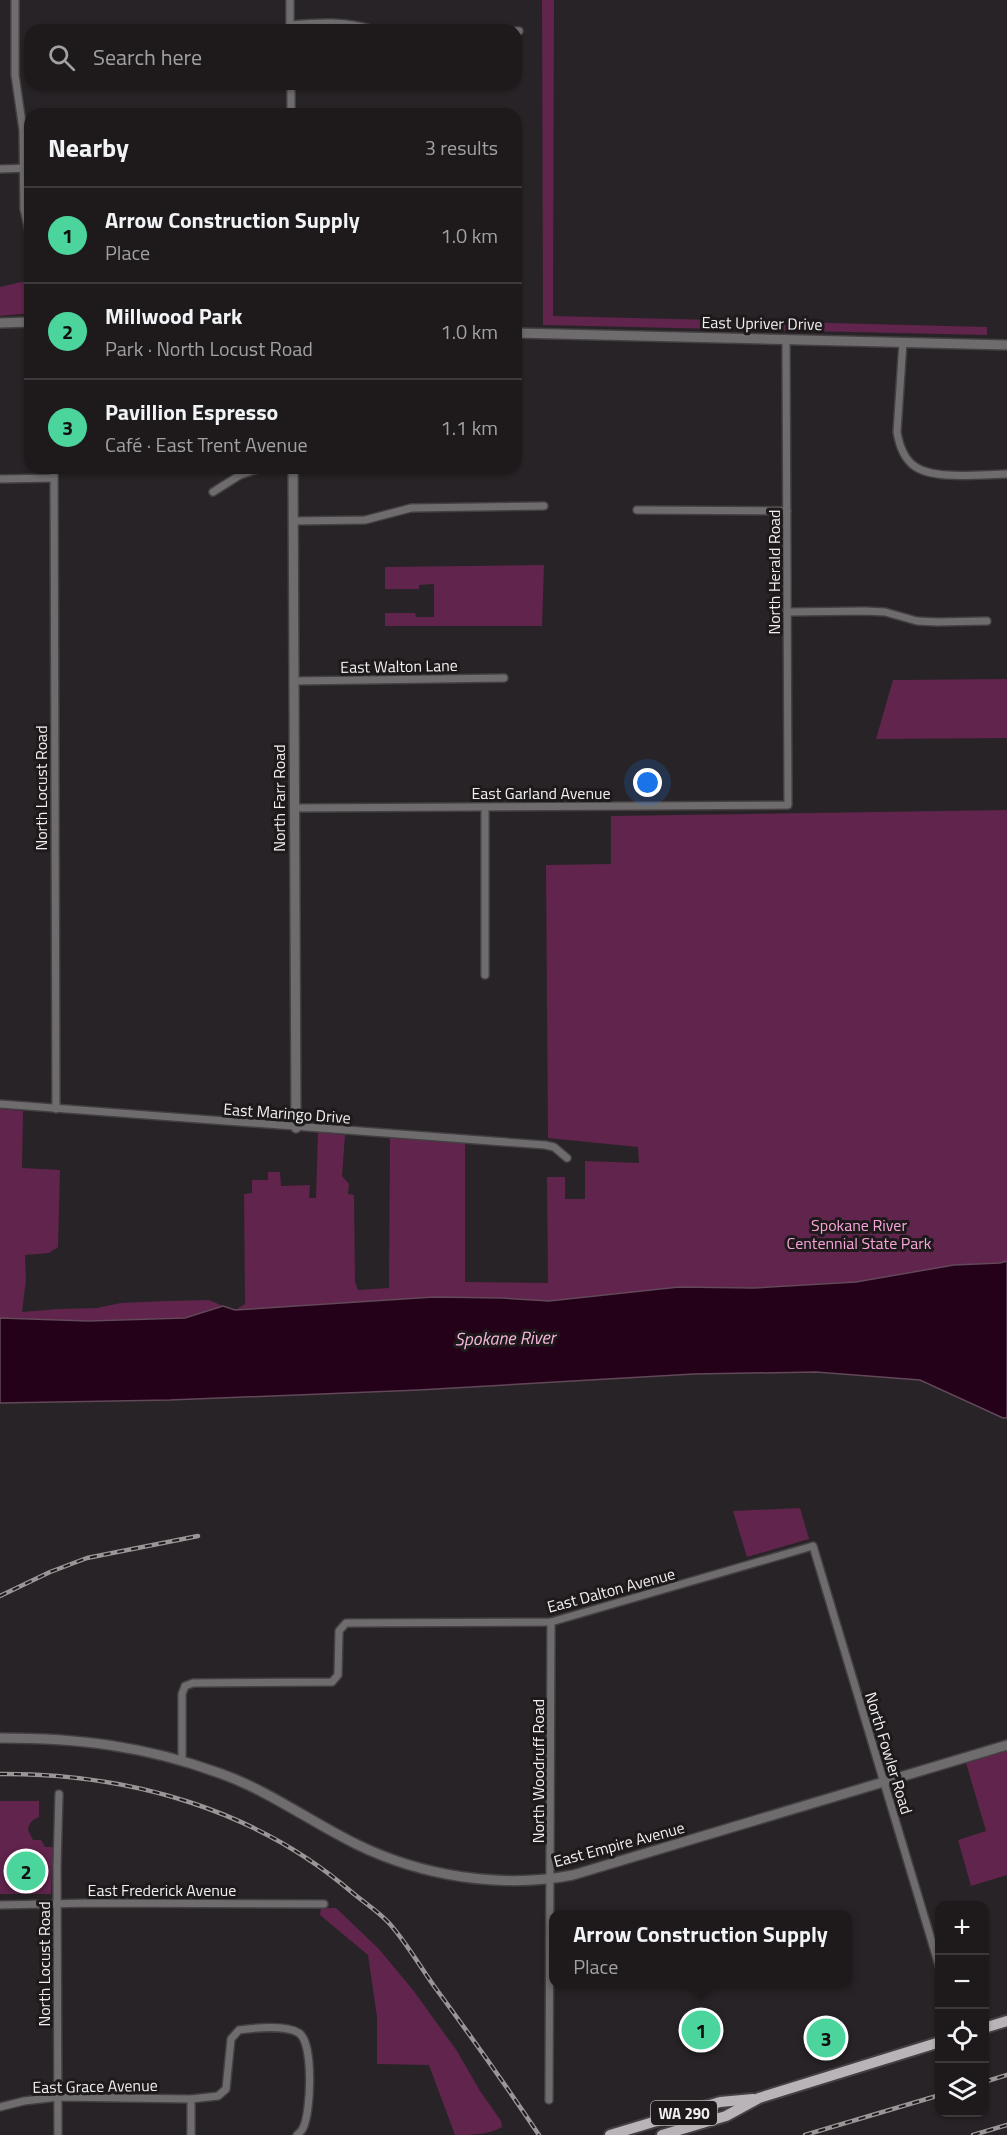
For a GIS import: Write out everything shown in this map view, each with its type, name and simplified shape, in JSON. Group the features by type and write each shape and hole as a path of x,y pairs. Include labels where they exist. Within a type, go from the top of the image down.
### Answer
{"main road":[{"path":"989,2026 1007,2021"},
{"name":"WA 290","path":"662,2135 726,2116 759,2098 935,2043"},
{"name":"WA 290","path":"610,2135 720,2102 759,2098"}],"street":[{"path":"15,0 15,75 24,143"},
{"path":"290,0 290,24"},
{"path":"325,24 342,22 353,24"},
{"path":"291,90 291,108"},
{"path":"0,169 24,168"},
{"path":"0,323 24,322"},
{"name":"East Upriver Drive","path":"522,333 1007,345"},
{"name":"North Herald Road","path":"786,339 788,805"},
{"path":"903,342 897,432 899,446 913,466 933,473 1007,474"},
{"name":"North Locust Road","path":"54,474 56,1109"},
{"path":"213,492 243,474"},
{"name":"North Farr Road","path":"293,474 296,1128"},
{"path":"0,479 54,478"},
{"path":"293,522 365,520 411,508 544,506"},
{"path":"637,510 787,511"},
{"path":"787,612 865,611 885,612 917,621 987,621"},
{"name":"East Walton Lane","path":"294,681 504,678"},
{"name":"East Garland Avenue","path":"294,808 788,805"},
{"path":"485,807 485,975"},
{"name":"East Maringo Drive","path":"0,1104 545,1145 554,1148 567,1158"},
{"name":"East Dalton Avenue","path":"182,1761 182,1694 185,1686 193,1683 326,1683 336,1680 339,1670 338,1634 341,1626 352,1623 551,1622 813,1546"},
{"name":"North Fowler Road","path":"813,1546 935,1956"},
{"name":"North Woodruff Road","path":"550,1910 551,1622"},
{"name":"East Empire Avenue","path":"0,1738 46,1738 98,1742 138,1749 219,1773 257,1789 356,1844 406,1864 471,1877 551,1878 586,1871 1007,1745"},
{"name":"North Locust Road","path":"58,2135 59,1794"},
{"name":"East Frederick Avenue","path":"0,1905 324,1904"},
{"name":"North Woodruff Road","path":"549,1959 549,2100"},
{"name":"East Grace Avenue","path":"0,2107 24,2101 58,2097 191,2099 218,2096 226,2088 231,2039 239,2030 287,2029 299,2033 306,2041 309,2056 308,2111 303,2128 297,2135"},
{"path":"191,2099 191,2135"}],"green space":[{"path":"542,0 554,0 553,316 987,327 987,335 543,325"},
{"path":"24,281 24,314 0,316 0,287"},
{"path":"544,565 542,626 385,626 385,613 415,613 416,617 434,617 434,584 419,585 419,589 385,589 385,567"},
{"path":"1007,679 1007,738 876,739 893,680"},
{"name":"Spokane River Centennial State Park","path":"1007,810 1007,1261 954,1265 856,1282 754,1288 679,1287 549,1301 434,1297 235,1310 245,1304 244,1194 252,1193 252,1180 268,1180 268,1172 280,1172 281,1186 310,1185 309,1198 316,1198 318,1132 345,1135 342,1176 349,1184 348,1194 354,1195 355,1282 358,1290 389,1288 390,1137 465,1143 465,1282 548,1283 547,1177 565,1177 565,1199 585,1199 585,1161 639,1163 638,1147 548,1138 546,865 611,864 611,816"},
{"path":"0,1109 23,1111 22,1168 60,1170 58,1247 49,1253 25,1255 26,1280 22,1312 166,1301 209,1300 223,1306 185,1318 88,1321 0,1318"},
{"path":"800,1508 809,1539 747,1557 733,1511"},
{"path":"1007,1750 1007,1875 971,1886 958,1840 986,1831 966,1763"},
{"path":"0,1801 39,1801 39,1817 31,1822 28,1830 33,1840 41,1840 45,1847 53,1847 51,1894 0,1894"},
{"path":"321,1908 336,1908 378,1948 413,1990 457,2051 480,2091 501,2121 502,2127 474,2135 455,2135 429,2065 377,2064 377,2017 368,1955 320,1915"}],"water":[{"name":"Spokane River","path":"1007,1261 1007,1418 920,1380 816,1372 694,1374 419,1390 170,1400 0,1403 0,1318 88,1321 185,1318 223,1306 235,1310 434,1297 549,1301 679,1287 754,1288 856,1282 954,1265"}],"railway":[{"path":"0,1596 50,1572 87,1558 198,1536"},
{"path":"0,1774 48,1775 96,1780 142,1789 188,1802 233,1818 275,1839 316,1864 376,1911 395,1930 539,2135"},
{"path":"989,2080 1007,2075"},
{"path":"805,2135 935,2096"},
{"path":"973,2135 1007,2125"}],"place":[{"name":"Millwood Park","path":"26,1871"},
{"name":"Arrow Construction Supply","path":"701,2030"},
{"name":"Pavillion Espresso","path":"826,2038"}]}
